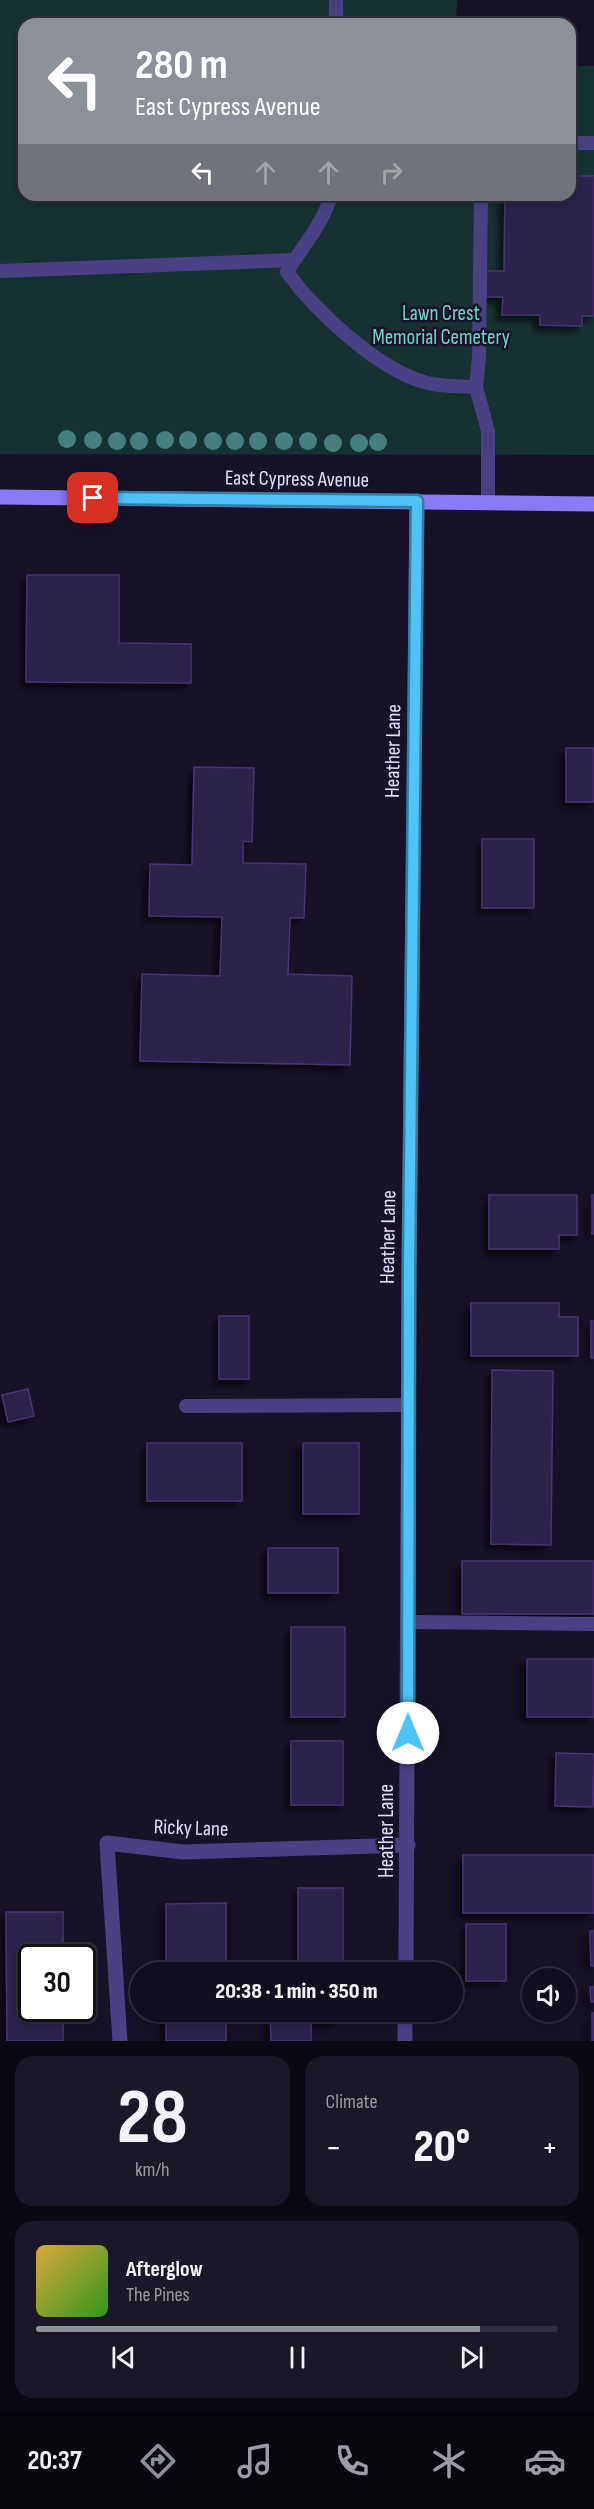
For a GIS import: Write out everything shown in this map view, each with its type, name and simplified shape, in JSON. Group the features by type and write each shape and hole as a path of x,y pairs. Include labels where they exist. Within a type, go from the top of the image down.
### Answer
{"main road":[{"name":"East Cypress Avenue","path":"0,497 594,504"}],"street":[{"name":"Heather Lane","path":"406,1962 408,1405 417,501"},
{"name":"Ricky Lane","path":"120,2041 107,1844 183,1852 408,1845"},
{"path":"405,2022 405,2041"}],"lane":[{"path":"336,0 336,18"},
{"path":"576,144 594,143"},
{"path":"329,201 320,224 287,272 303,295 345,335 411,378 424,382 476,387"},
{"path":"481,201 479,358 476,387 488,431 488,502"},
{"path":"0,271 294,260"},
{"path":"186,1406 408,1405"},
{"path":"408,1622 594,1624"}],"green space":[{"name":"Lawn Crest Memorial Cemetery","path":"0,0 457,0 456,18 18,18 18,201 576,201 576,66 594,66 594,455 0,454"}],"building":[{"path":"576,176 594,176 594,316 582,316 582,326 540,325 540,315 502,315 503,297 486,297 486,271 504,271 505,201 576,201"},
{"path":"27,575 119,575 119,643 191,644 191,683 26,682"},
{"path":"566,748 594,748 594,802 566,802"},
{"path":"194,767 254,768 252,842 243,841 243,863 306,864 304,918 290,918 288,974 352,976 350,1065 140,1061 142,974 220,976 222,917 149,916 150,864 192,865"},
{"path":"482,839 534,839 534,908 482,908"},
{"path":"489,1195 577,1195 577,1235 559,1235 559,1249 489,1249"},
{"path":"592,1195 594,1195 594,1234 592,1234"},
{"path":"471,1303 559,1303 559,1317 578,1317 578,1356 471,1356"},
{"path":"219,1316 249,1316 249,1379 219,1379"},
{"path":"591,1321 594,1321 594,1358 591,1358"},
{"path":"492,1370 553,1371 551,1545 491,1544"},
{"path":"28,1389 34,1416 8,1422 2,1395"},
{"path":"147,1443 242,1443 242,1501 147,1501"},
{"path":"303,1443 359,1443 359,1514 303,1514"},
{"path":"268,1548 338,1548 338,1593 268,1593"},
{"path":"462,1561 594,1561 594,1614 462,1614"},
{"path":"291,1627 345,1627 345,1717 291,1717"},
{"path":"527,1659 594,1659 594,1717 527,1717"},
{"path":"291,1741 343,1741 343,1805 291,1805"},
{"path":"556,1753 594,1754 593,1807 555,1806"},
{"path":"463,1855 594,1855 594,1913 463,1913"},
{"path":"298,1888 343,1888 343,1962 298,1962"},
{"path":"226,1903 226,1962 166,1962 166,1904"},
{"path":"6,1912 63,1912 63,1944 18,1944 18,2022 63,2022 63,2041 7,2041"},
{"path":"466,1924 506,1924 506,1981 466,1981"},
{"path":"590,1931 594,1931 594,1966 591,1966"},
{"path":"590,1987 594,1987 594,2002 591,2002"},
{"path":"592,2013 594,2013 594,2041 592,2041"},
{"path":"166,2022 226,2022 226,2041 166,2041"},
{"path":"270,2022 338,2022 311,2023 311,2041 271,2041"}],"route":[{"path":"93,498 417,501 409,1269 408,1733"}]}
